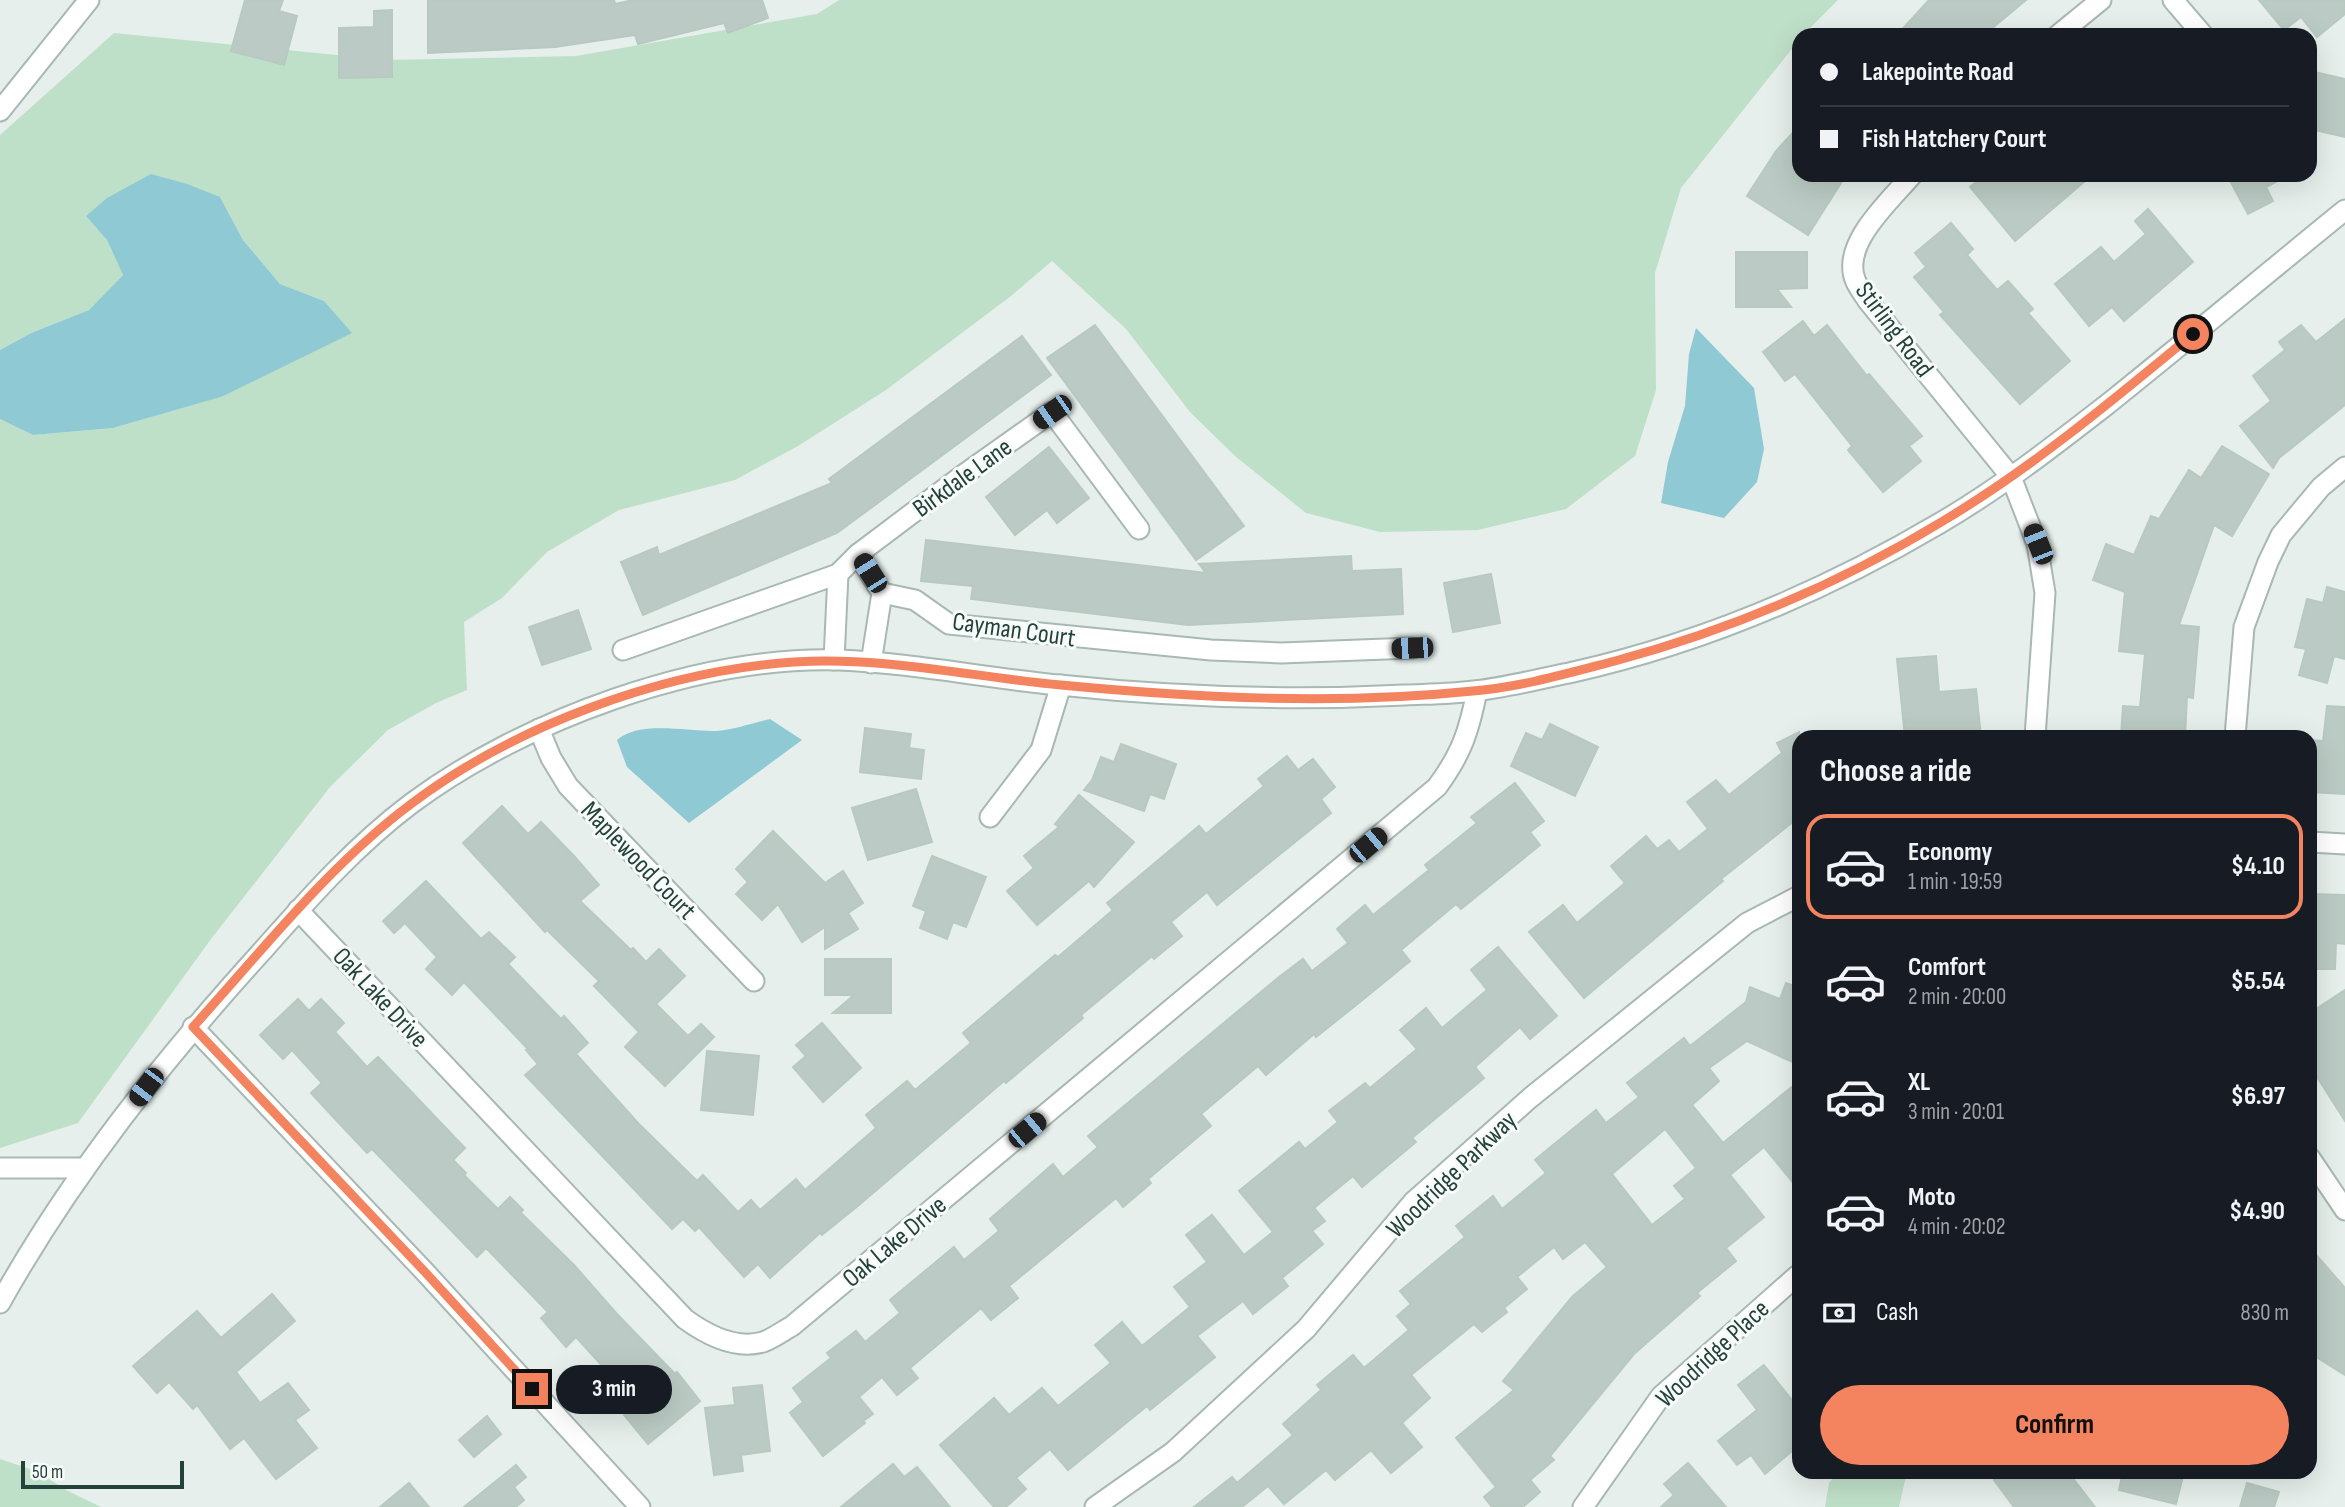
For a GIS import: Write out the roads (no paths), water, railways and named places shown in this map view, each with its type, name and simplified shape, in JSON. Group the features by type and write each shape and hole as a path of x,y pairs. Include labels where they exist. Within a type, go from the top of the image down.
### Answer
{"street":[{"path":"0,111 89,0"},
{"path":"2067,28 2101,0"},
{"path":"2173,0 2197,28"},
{"name":"Stirling Road","path":"1906,182 1859,240 1853,262 1855,280 1868,301 2011,477 2038,544 2045,593 2035,730"},
{"path":"0,1303 25,1256 84,1168 193,1027 298,910 361,845 411,804 452,776 539,729 635,692 741,668 792,662 834,660 870,663 1061,685 1212,697 1339,698 1477,691 1658,649 1732,624 1795,598 1863,566 1943,522 2011,477 2140,378 2345,210"},
{"name":"Birkdale Lane","path":"858,554 1052,412 1139,530"},
{"path":"2236,730 2244,627 2268,562 2281,535 2321,487 2345,467"},
{"path":"623,650 838,574 858,554 882,593 870,663"},
{"path":"834,660 838,574"},
{"name":"Cayman Court","path":"882,593 915,600 949,624 1211,650 1281,653 1412,648"},
{"path":"990,817 1041,750 1061,685"},
{"name":"Oak Lake Drive","path":"298,910 685,1320 707,1334 734,1343 762,1342 792,1326 1437,787 1456,762 1468,733 1477,691"},
{"name":"Maplewood Court","path":"539,729 551,758 568,786 754,981"},
{"path":"2317,843 2345,845"},
{"name":"Woodridge Parkway","path":"1095,1507 1173,1452 1306,1329 1414,1201 1530,1098 1747,923 1792,900"},
{"path":"193,1027 425,1272 640,1507"},
{"path":"0,1168 84,1168"},
{"path":"2317,1168 2345,1210"},
{"name":"Woodridge Place","path":"1583,1507 1661,1396 1792,1280"}],"water":[{"path":"151,174 220,197 243,240 280,284 324,301 352,333 221,397 113,428 33,435 0,419 0,350 31,333 89,310 123,275 107,240 86,216 107,198"},
{"path":"1696,328 1754,388 1764,449 1757,482 1724,518 1661,503 1668,462 1685,406 1689,354"},
{"path":"770,719 802,740 689,823 627,767 617,740 638,730 664,728 716,731"}]}
